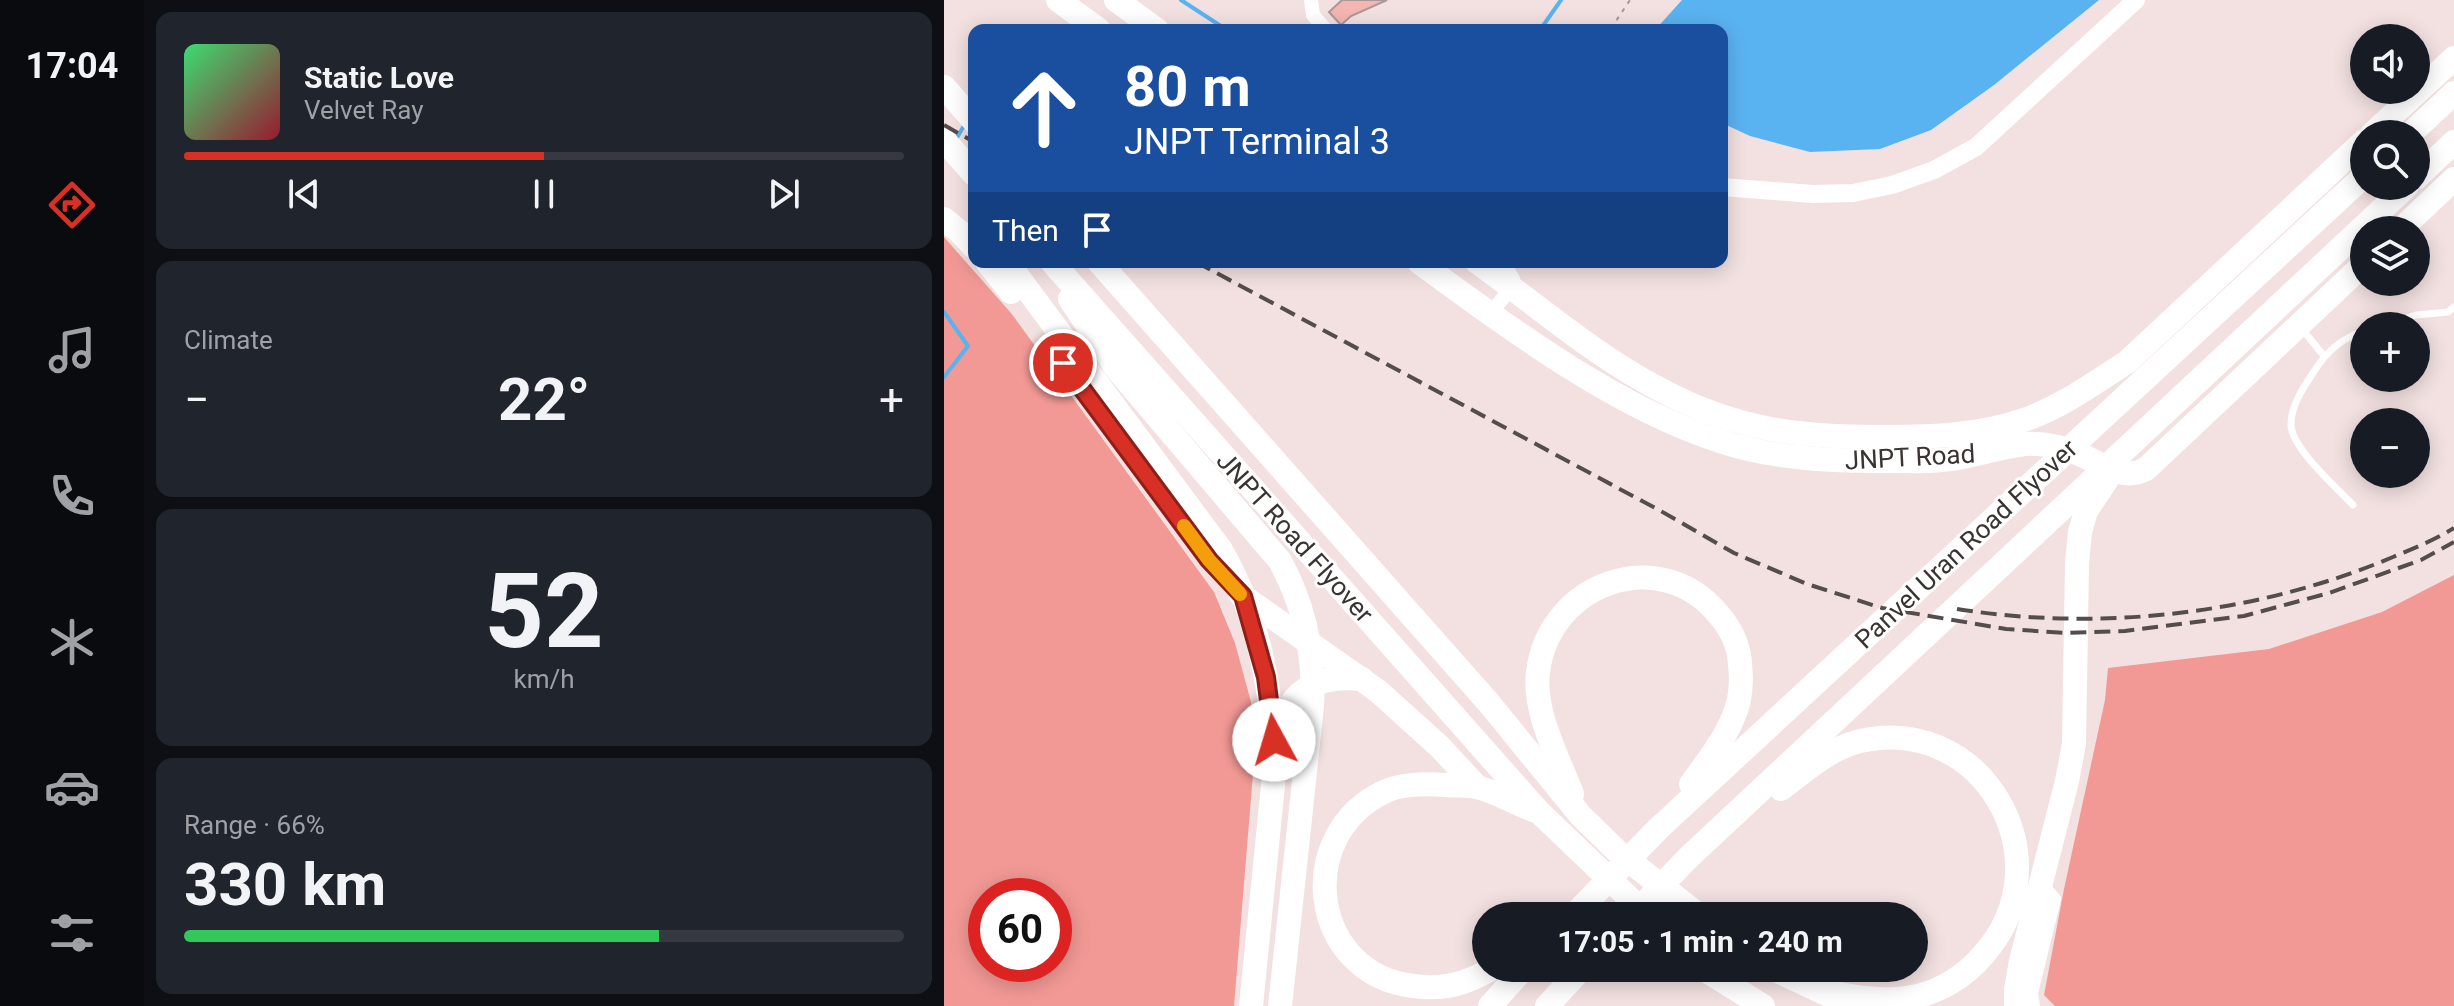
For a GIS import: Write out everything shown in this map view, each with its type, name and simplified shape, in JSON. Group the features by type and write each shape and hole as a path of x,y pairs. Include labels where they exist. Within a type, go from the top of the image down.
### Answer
{"main road":[{"path":"1058,0 1091,24"},
{"path":"1116,0 1149,24"},
{"path":"2387,120 2454,58"},
{"path":"944,87 968,114"},
{"path":"2425,120 2454,93"},
{"path":"944,140 968,167"},
{"path":"2430,165 2454,142"},
{"name":"JNPT Road","path":"1427,268 1490,314 1594,381 1654,414 1719,441 1776,455 1848,461 1941,460 2023,433 2127,362 2350,154"},
{"path":"2415,216 2454,179"},
{"name":"Panvel Uran Road Flyover","path":"1587,902 1659,828 2350,189"},
{"path":"944,199 968,219"},
{"name":"Panvel Uran Road Flyover","path":"1646,902 1689,857 2392,200"},
{"path":"944,219 968,241"},
{"path":"991,268 1209,560 1243,596 1400,709 1477,787"},
{"path":"1011,268 1221,550 1243,596 1266,677 1274,740 1274,775 1251,1006"},
{"path":"1053,268 1081,319 1116,368 1280,561 1304,615 1313,664 1312,706 1280,1006"},
{"name":"JNPT Road Flyover","path":"1055,268 1539,812"},
{"name":"JNPT Road Flyover","path":"1104,268 1488,702 1581,816"},
{"name":"JNPT Road","path":"1485,268 1603,354 1661,391 1724,418 1781,432 1837,437 2023,433 2116,472 2136,474 2146,469 2350,277"},
{"path":"2016,1006 2021,961 2074,744 2080,532 2086,511 2098,490 2153,423"},
{"path":"1659,828 1717,747 1735,716 1742,684 1739,654 1729,627 1707,600 1678,584 1641,577 1608,582 1583,595 1562,613 1544,643 1538,674 1540,702 1549,736 1581,816 1619,853 1682,902"},
{"path":"1274,740 1282,716 1292,700 1307,688 1343,677 1362,679"},
{"path":"1689,857 1823,759 1850,744 1880,738 1913,738 1941,747 1967,763 2003,806 2014,848 2016,890 2007,920 1992,946 1970,971 1940,988 1908,998 1872,999 1822,991"},
{"path":"1472,980 1434,989 1395,984 1364,969 1339,940 1326,907 1324,873 1332,842 1355,811 1388,790 1425,784 1477,787 1539,812 1633,902"},
{"path":"1490,1005 1511,982"},
{"path":"1547,1006 1570,982"},
{"path":"1566,1006 1577,982"},
{"path":"1710,982 1725,1006"},
{"path":"1724,982 1763,1006"},
{"path":"1802,982 1852,1006"}],"street":[{"path":"1311,0 1313,15 1321,24"},
{"path":"1728,187 1813,194 1853,193 1892,185 1934,170 1976,147 2136,0"},
{"path":"1490,314 1512,287 1513,279 1507,268"},
{"path":"2033,1006 2031,993 2054,899 2041,884"}],"lane":[{"path":"2430,314 2448,312 2454,307"},
{"path":"2299,325 2324,356"},
{"path":"2350,336 2324,356 2299,394 2290,425 2301,451 2353,505"}],"path":[{"path":"1616,24 1630,0"}],"shaded area":[{"path":"944,237 968,268 971,268 1011,313 1214,592 1235,643 1251,702 1255,749 1234,1006 944,1006"},
{"path":"2454,575 2454,1006 2055,1006 2044,995 2105,700 2108,668 2269,649 2382,612"}],"water":[{"path":"1682,0 2099,0 1994,85 1931,130 1880,149 1810,152 1750,136 1728,126 1728,24 1660,24"}],"building":[{"path":"1342,0 1387,0 1351,16 1342,24 1329,12"}],"waterway":[{"path":"1181,0 1218,24"},
{"path":"1544,24 1561,0"},
{"path":"955,141 965,124"},
{"path":"944,312 968,346 944,377"}],"railway":[{"path":"944,125 968,139"},
{"path":"1207,268 1734,553 1807,584 1882,608 2006,629 2066,633 2125,631 2244,616 2329,593 2421,560 2454,542"},
{"path":"1957,609 2067,619 2123,618 2234,605 2341,577 2417,547 2454,528"}],"slow traffic":[{"path":"1184,526 1240,594"}],"route":[{"path":"1063,363 1209,560 1243,596 1266,677 1274,740"}]}
